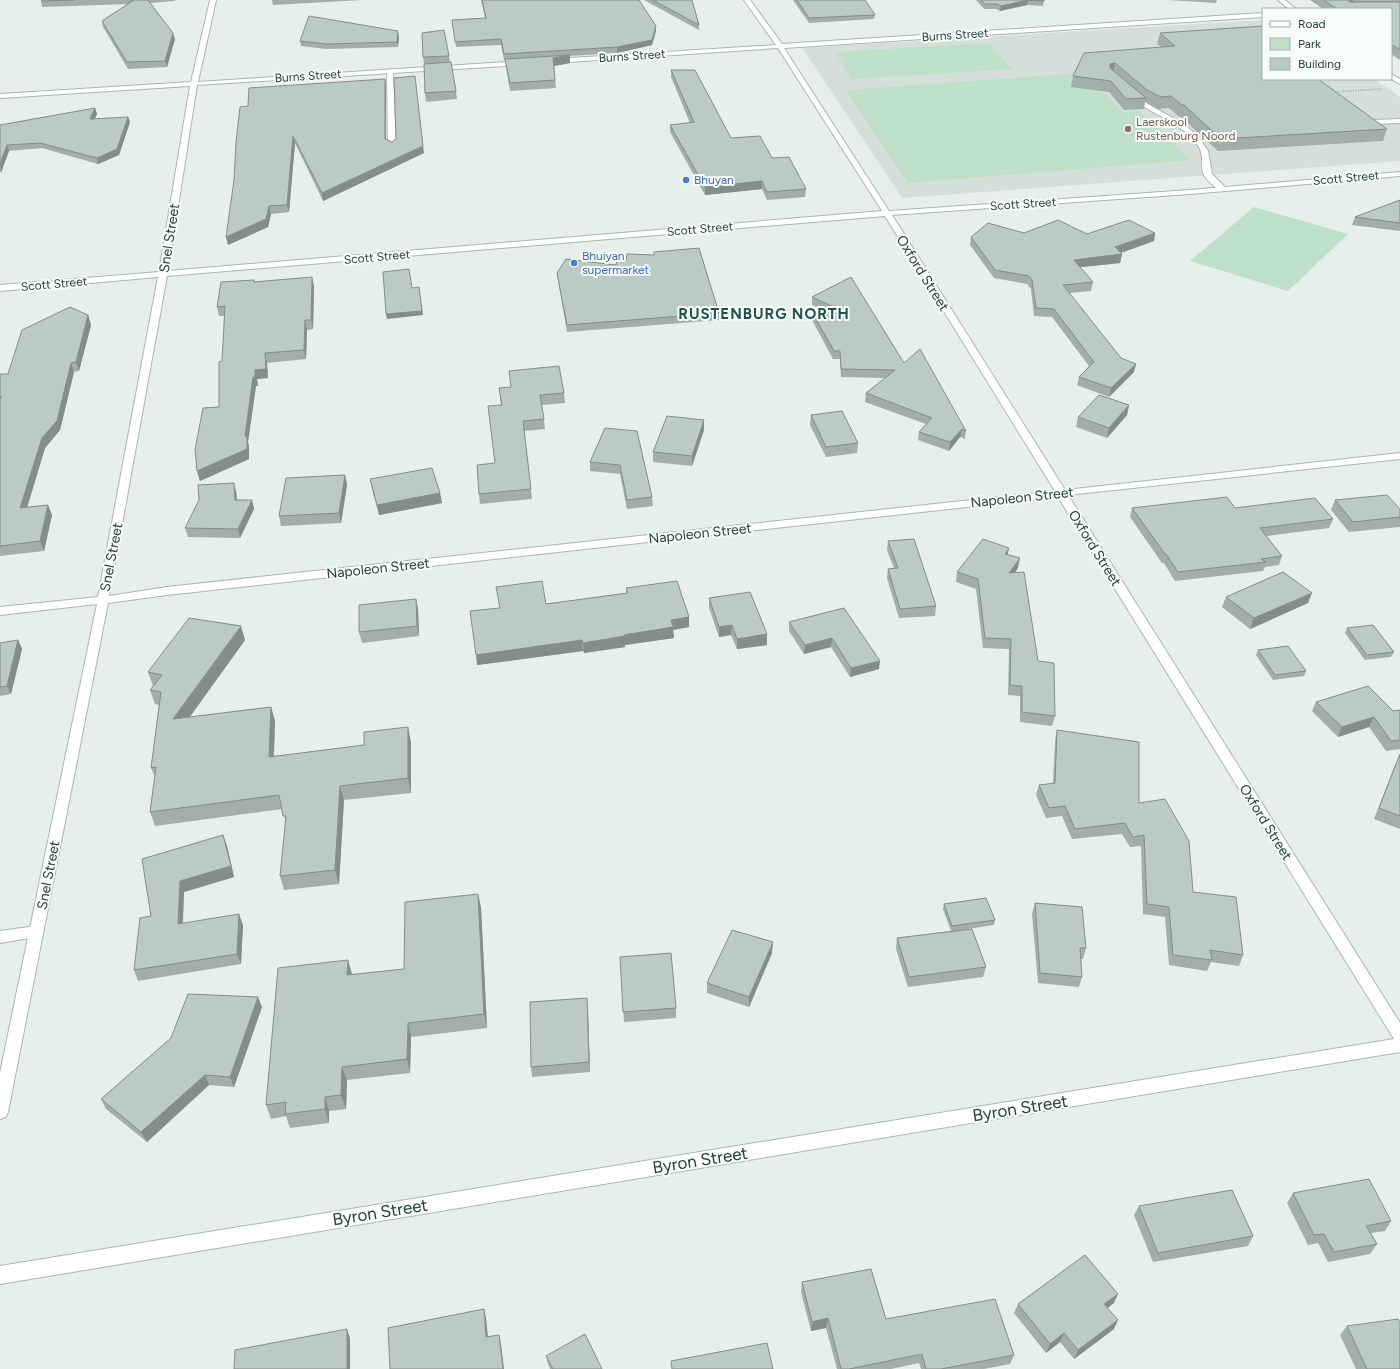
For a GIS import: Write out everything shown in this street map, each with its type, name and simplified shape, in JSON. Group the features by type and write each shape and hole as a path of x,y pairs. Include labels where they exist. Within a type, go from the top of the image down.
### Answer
{"street":[{"name":"Snel Street","path":"0,1112 103,600 163,275 194,84 213,0"},
{"name":"Oxford Street","path":"747,0 780,46 886,214 1400,1036"},
{"path":"1281,0 1292,8"},
{"name":"Burns Street","path":"549,61 1262,15"},
{"name":"Burns Street","path":"0,96 525,62"},
{"path":"390,71 392,146"},
{"path":"1126,90 1143,104 1175,121 1188,132 1203,148 1206,157 1208,175 1222,189"},
{"path":"1356,113 1362,118 1374,122 1400,121"},
{"name":"Scott Street","path":"0,288 886,214 1400,174"},
{"name":"Napoleon Street","path":"0,611 103,600 174,590 1400,456"},
{"path":"0,937 36,932"},
{"name":"Byron Street","path":"0,1275 1400,1045"}],"path":[{"path":"1329,92 1387,88"}],"shaded area":[{"name":"Laerskool Rustenburg Noord","path":"1262,20 1262,80 1375,80 1400,97 1400,161 902,198 802,48"}],"green space":[{"path":"989,43 1012,69 852,79 835,52"},
{"path":"1083,73 1123,112 1140,111 1191,160 908,183 846,90"},
{"path":"1254,207 1348,234 1288,291 1190,261"}],"building":[{"path":"42,0 74,0 41,1"},
{"path":"134,0 148,0 173,33 165,61 127,62 102,21"},
{"path":"482,0 639,0 656,26 652,40 617,47 504,54 501,39 455,42 452,20 486,18"},
{"path":"653,0 692,0 699,25"},
{"path":"797,0 865,0 875,15 809,18"},
{"path":"981,0 1028,0 1001,6 997,4 985,4"},
{"path":"1324,0 1350,0 1349,2 1400,2 1400,50 1392,45 1392,8 1336,8"},
{"path":"309,16 398,31 397,42 326,44 300,41"},
{"path":"1262,26 1262,80 1319,80 1387,129 1221,139 1184,105 1171,96 1161,97 1147,90 1115,63 1110,64 1110,68 1146,98 1126,99 1111,81 1073,76 1084,53 1175,46 1160,33"},
{"path":"444,30 449,56 423,57 422,33"},
{"path":"570,55 553,58 555,80 510,83 505,59"},
{"path":"451,62 456,91 425,93 424,64"},
{"path":"671,70 695,70 731,138 760,136 772,158 789,157 806,189 767,192 762,181 705,187 670,125 694,122"},
{"path":"415,76 423,146 322,193 293,136 287,205 269,206 266,219 226,237 234,180 240,107 248,106 249,88 385,79 385,139 392,142 396,139 394,78"},
{"path":"95,108 90,119 128,117 117,149 97,158 40,143 7,145 0,164 0,125"},
{"path":"1400,200 1400,223 1355,217"},
{"path":"1058,220 1087,234 1129,220 1155,233 1115,247 1122,254 1074,260 1093,282 1063,285 1121,358 1136,364 1111,388 1079,377 1094,362 1054,309 1036,308 1032,280 1029,276 995,270 971,237 988,223 1024,233"},
{"path":"699,248 719,313 567,325 557,273 566,259 616,265 617,260 626,260 627,254 654,255 654,252"},
{"path":"409,269 412,288 419,287 422,311 386,314 383,272"},
{"path":"312,277 311,320 305,320 304,350 265,353 266,369 255,370 245,436 247,437 247,449 197,471 195,450 203,408 219,407 219,362 222,361 225,306 217,307 221,282 254,280 254,282"},
{"path":"851,277 904,363 920,349 966,431 962,429 950,442 919,432 932,418 866,393 895,370 841,369 840,351 834,351 812,312 838,309 812,297"},
{"path":"70,307 88,315 76,362 71,363 57,421 42,438 20,508 48,505 40,541 0,546 0,399 2,397 0,397 0,374 8,374 22,330"},
{"path":"559,366 564,393 540,395 544,419 523,421 531,489 479,494 477,465 495,463 488,406 502,405 499,388 511,387 509,371"},
{"path":"1099,395 1129,405 1109,428 1078,417"},
{"path":"842,411 858,443 826,447 811,415"},
{"path":"667,416 704,420 692,456 653,452"},
{"path":"605,428 637,431 652,497 627,500 620,465 590,462"},
{"path":"432,468 440,493 377,505 370,479"},
{"path":"345,475 339,513 279,516 286,478"},
{"path":"234,483 235,500 252,500 238,529 185,528 199,500 198,485"},
{"path":"1387,495 1400,509 1400,517 1353,522 1335,500"},
{"path":"1227,497 1235,508 1315,498 1333,519 1260,528 1282,556 1261,559 1266,562 1178,572 1132,508"},
{"path":"914,539 936,606 900,609 888,569 898,568 888,541"},
{"path":"983,539 1009,548 1005,554 1020,558 1009,573 1024,572 1038,661 1054,663 1055,716 1022,712 1022,686 1010,685 1011,639 985,638 978,579 957,572"},
{"path":"1283,572 1312,593 1254,618 1226,597"},
{"path":"542,581 546,604 628,593 626,588 677,581 689,617 671,620 673,627 624,635 625,636 583,643 582,640 476,655 470,611 500,608 496,587"},
{"path":"750,592 767,634 737,639 732,625 719,627 709,598"},
{"path":"416,599 417,626 359,632 359,605"},
{"path":"844,608 880,661 851,668 832,638 805,645 789,622"},
{"path":"189,618 241,626 173,719 271,707 269,757 364,745 364,732 408,727 408,778 340,786 335,870 280,876 286,816 283,816 279,795 150,812 156,767 151,768 161,692 150,690 162,675 148,672"},
{"path":"1373,625 1394,652 1367,655 1347,628"},
{"path":"18,640 7,686 0,687 0,643"},
{"path":"1288,646 1306,671 1275,675 1258,650"},
{"path":"1368,686 1393,711 1400,710 1400,740 1391,741 1374,717 1342,727 1316,702"},
{"path":"1057,730 1139,742 1139,803 1165,799 1189,841 1193,892 1236,897 1243,955 1210,950 1212,960 1173,955 1169,907 1147,904 1144,835 1133,837 1125,823 1075,829 1065,806 1049,808 1039,785 1055,783"},
{"path":"1400,754 1400,816 1379,808"},
{"path":"223,835 231,866 180,881 178,924 239,914 237,954 134,970 140,918 151,916 142,859"},
{"path":"478,894 484,1014 408,1023 407,1059 342,1067 341,1095 325,1097 325,1109 285,1114 286,1102 266,1105 278,968 348,960 347,975 404,969 405,902"},
{"path":"986,898 995,920 952,926 944,904"},
{"path":"1035,903 1082,907 1086,948 1080,948 1082,977 1040,973"},
{"path":"972,929 986,967 909,977 897,938"},
{"path":"732,930 773,942 749,997 707,983"},
{"path":"671,953 676,1008 623,1012 620,957"},
{"path":"188,994 258,997 230,1077 205,1075 141,1132 101,1099 171,1038"},
{"path":"587,998 589,1062 531,1067 530,1002"},
{"path":"1369,1179 1391,1221 1366,1226 1377,1244 1334,1252 1324,1234 1314,1235 1293,1193"},
{"path":"1232,1190 1253,1236 1158,1253 1139,1206"},
{"path":"1085,1255 1118,1294 1104,1304 1118,1320 1078,1350 1064,1333 1050,1344 1018,1304"},
{"path":"871,1269 886,1319 995,1299 1014,1355 941,1369 926,1369 922,1354 849,1369 841,1369 828,1318 812,1322 802,1282"},
{"path":"484,1309 486,1337 499,1335 503,1369 390,1369 388,1328"},
{"path":"1398,1319 1400,1322 1400,1369 1367,1369 1347,1326"},
{"path":"347,1329 347,1369 234,1369 235,1350"},
{"path":"585,1334 602,1369 553,1369 546,1356"},
{"path":"767,1343 773,1369 672,1369 671,1361"}],"place":[{"name":"Laerskool Rustenburg Noord","path":"1128,129"},
{"name":"Bhuyan","path":"686,180"},
{"name":"Bhuiyan supermarket","path":"574,263"}],"district":[{"name":"RUSTENBURG NORTH","path":"764,314"}]}
